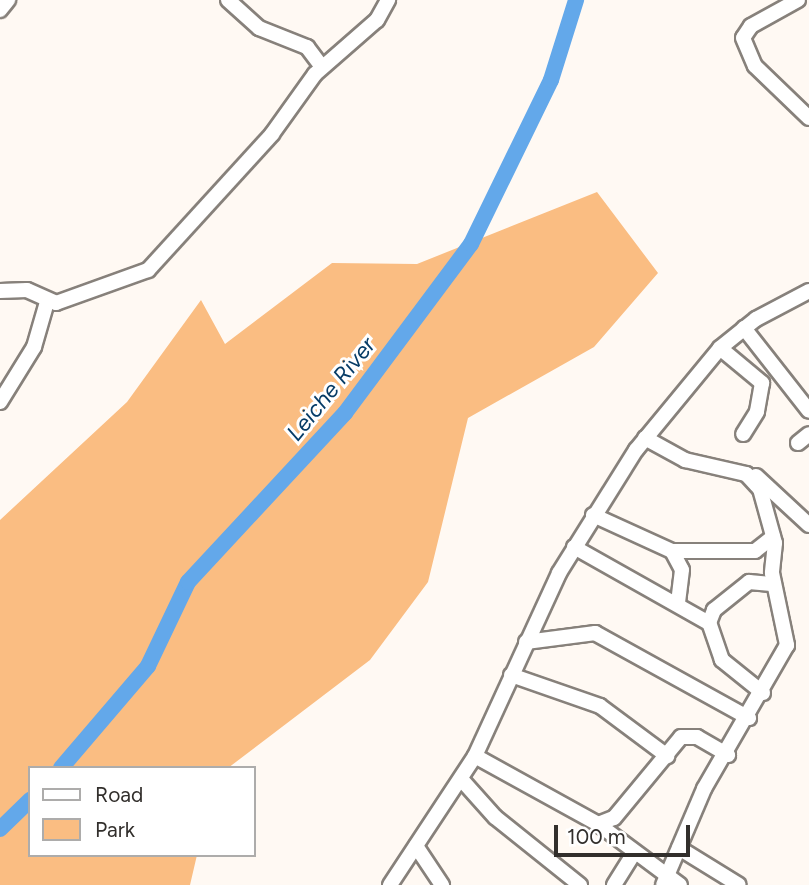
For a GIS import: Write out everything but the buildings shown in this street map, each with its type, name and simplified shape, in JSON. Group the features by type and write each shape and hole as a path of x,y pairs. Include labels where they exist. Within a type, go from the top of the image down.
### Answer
{"street":[{"path":"0,10 8,0"},
{"path":"228,0 259,28 307,47 322,66"},
{"path":"0,291 27,290 47,302 96,293 148,270 272,134 322,66 377,20 387,0"},
{"path":"798,0 751,26 743,38 755,66 809,118"},
{"path":"390,885 475,756 526,642 574,547 645,438 720,348 744,328 809,291"},
{"path":"0,402 38,338 47,302"},
{"path":"744,328 809,411"},
{"path":"720,348 762,383 757,412 743,434"},
{"path":"645,438 685,460 749,475 809,525"},
{"path":"665,881 679,848 728,755 787,653 774,584 773,537 763,494 749,475"},
{"path":"593,515 672,551 755,551 773,537"},
{"path":"574,547 709,623"},
{"path":"672,551 682,570 678,605"},
{"path":"763,693 722,660 709,623 714,610 749,582 774,584"},
{"path":"526,642 596,633 749,718"},
{"path":"511,676 600,706 667,756"},
{"path":"598,824 614,818 667,756 689,735 728,755"},
{"path":"475,756 598,824 665,881 680,885"},
{"path":"461,779 495,817 580,885"},
{"path":"416,846 442,885"},
{"path":"679,848 739,885"},
{"path":"614,885 634,853"}],"green space":[{"path":"597,192 658,273 594,347 468,418 428,582 370,660 231,766 28,766 28,857 197,857 190,885 0,885 0,520 127,402 201,300 225,344 332,263 417,264"}],"waterway":[{"name":"Leiche River","path":"63,766 148,666 188,582 345,413 471,244 551,80 576,0"},
{"name":"Leiche River","path":"0,829 28,802"}]}
